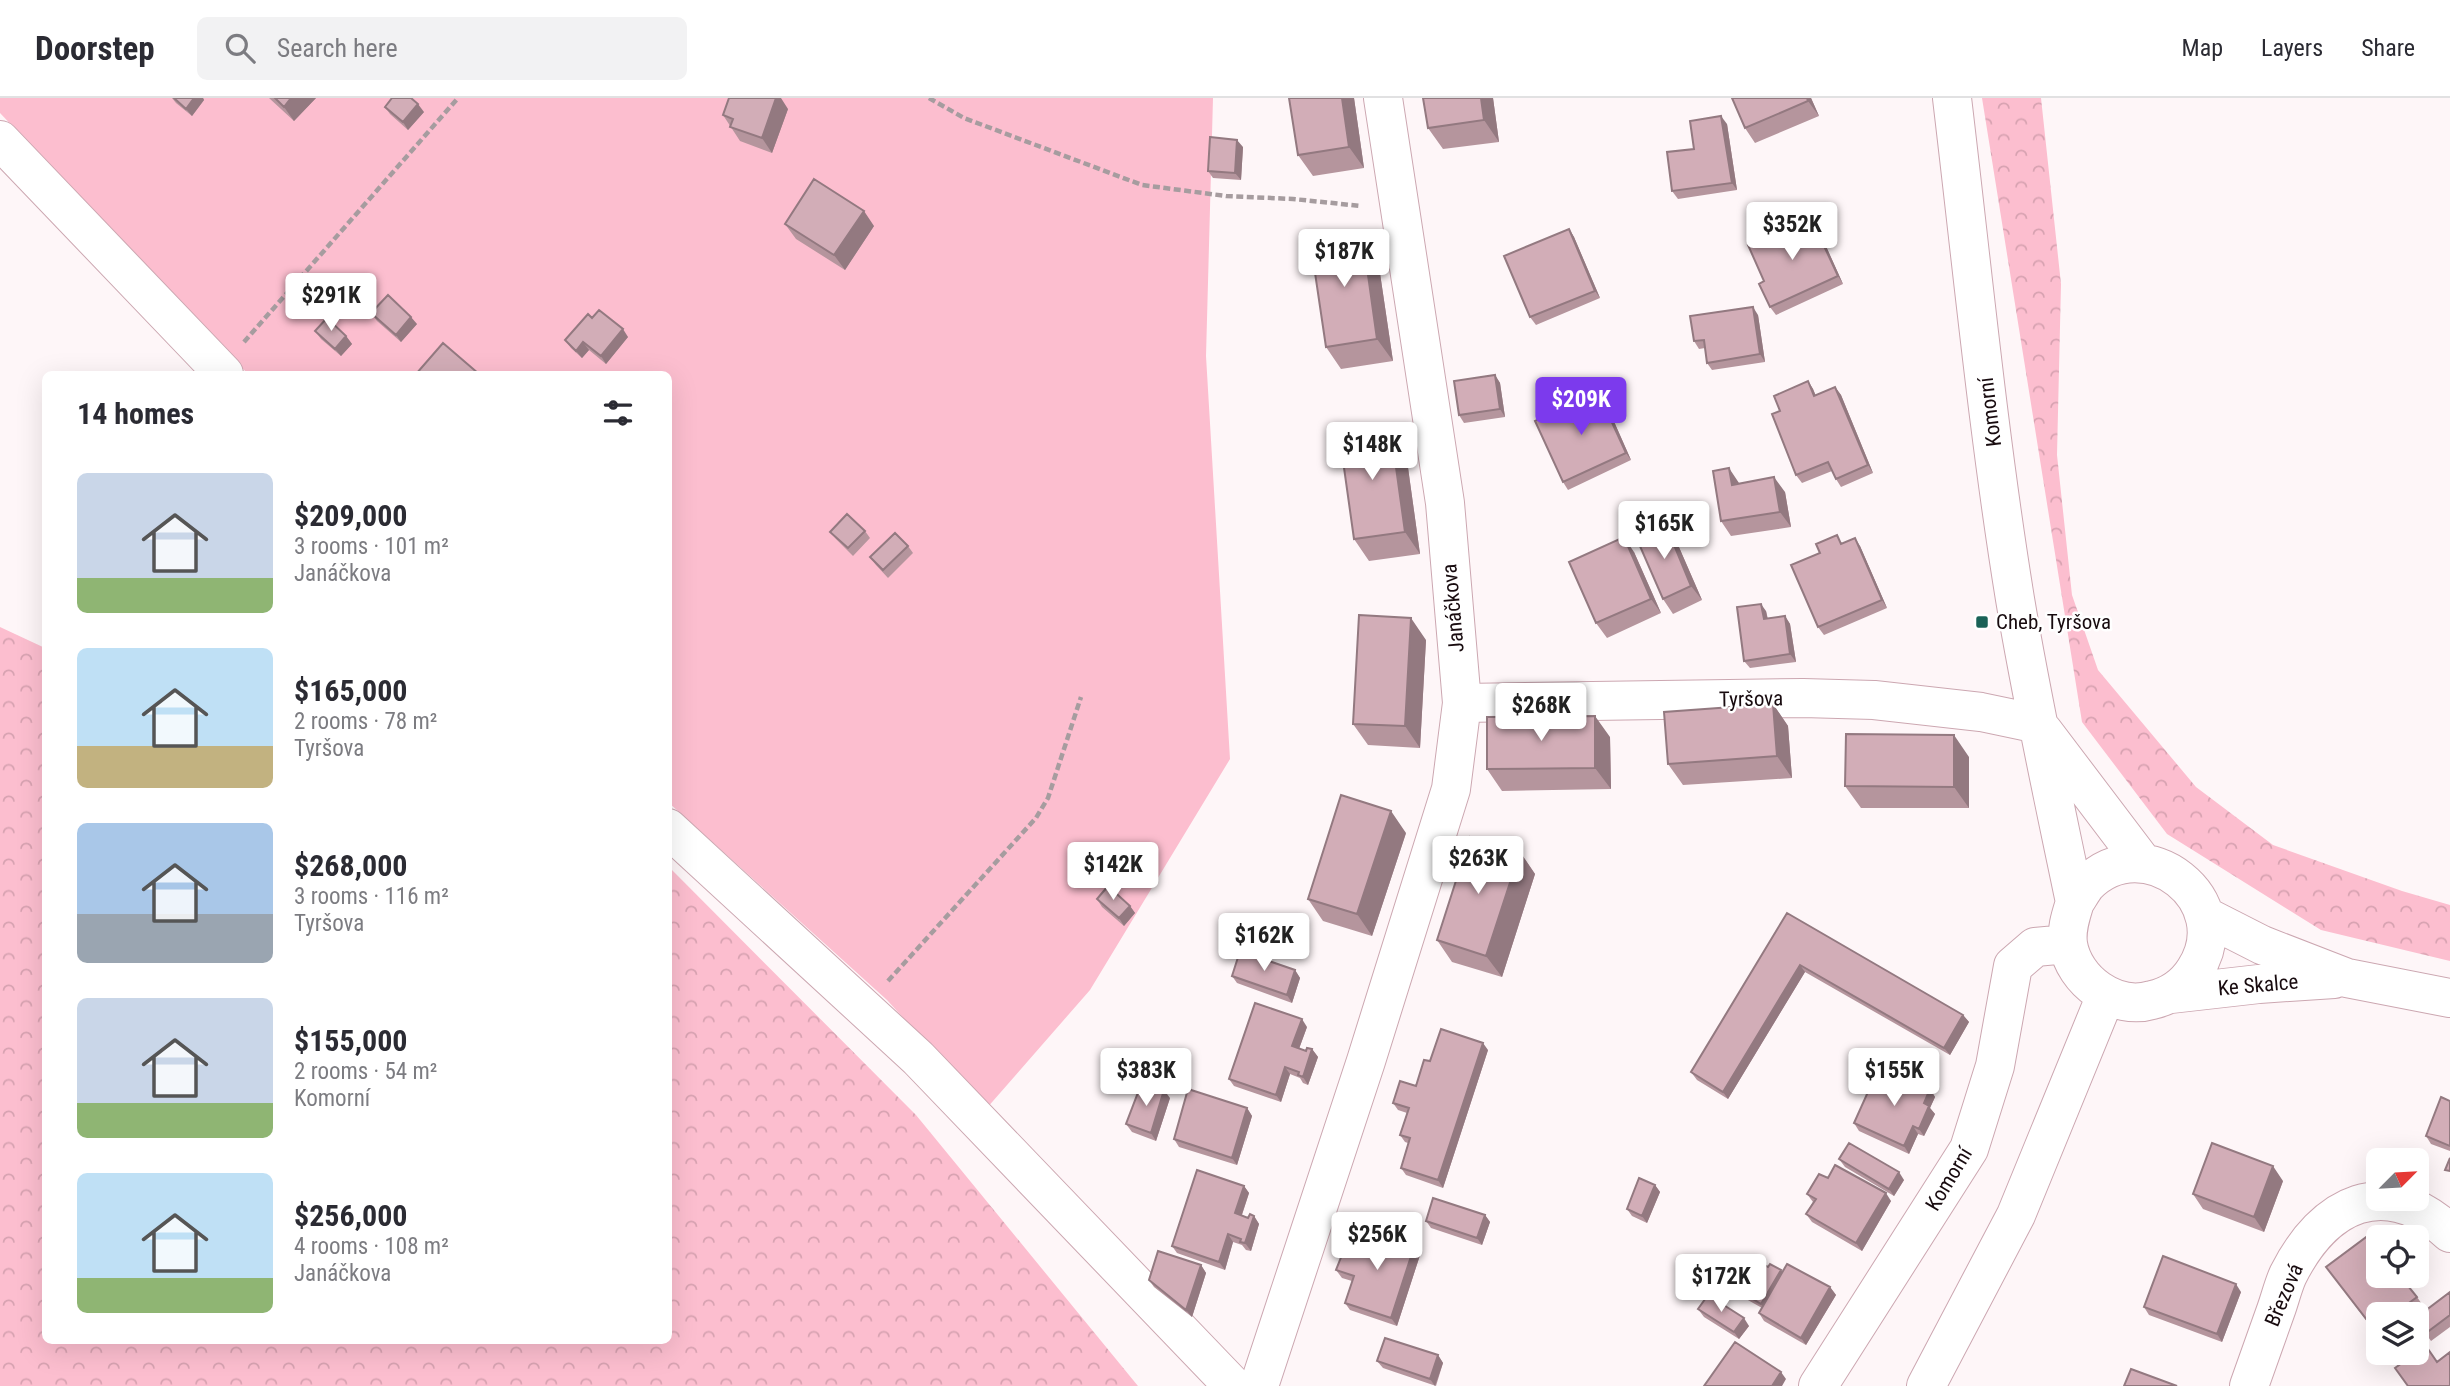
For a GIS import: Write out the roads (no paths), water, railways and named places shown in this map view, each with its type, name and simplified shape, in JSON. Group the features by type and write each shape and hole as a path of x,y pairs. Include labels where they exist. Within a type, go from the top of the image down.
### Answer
{"street":[{"name":"Janáčkova","path":"1259,1386 1366,1061 1451,789 1462,703 1445,503 1383,98"},
{"name":"Komorní","path":"1818,1386 1969,1149 1995,1066 2013,966 2035,947 2068,944 2068,922 2075,902 2038,724 2002,508 1952,98"},
{"path":"0,140 220,371"},
{"name":"Tyršova","path":"1462,703 1803,698 1874,700 1980,712 2038,724"},
{"name":"Komorní","path":"2038,724 2143,863"},
{"path":"672,832 918,1058 1233,1386"},
{"path":"2068,944 2076,964 2088,982 2106,995 2127,1002 2149,1001 2171,994 2188,980 2201,961 2206,939 2205,916 2197,897 2182,880 2165,869 2143,863 2123,864 2104,872 2087,884 2075,902"},
{"name":"Ke Skalce","path":"2205,916 2263,945 2347,978 2450,998"},
{"name":"Ke Skalce","path":"2171,994 2347,978"},
{"path":"1926,1386 2016,1215 2106,995"},
{"name":"Březová","path":"2249,1386 2288,1275 2313,1236 2340,1213 2371,1199 2406,1204 2436,1220 2450,1233"}],"place":[{"name":"Cheb, Tyršova","path":"1982,622"}]}
